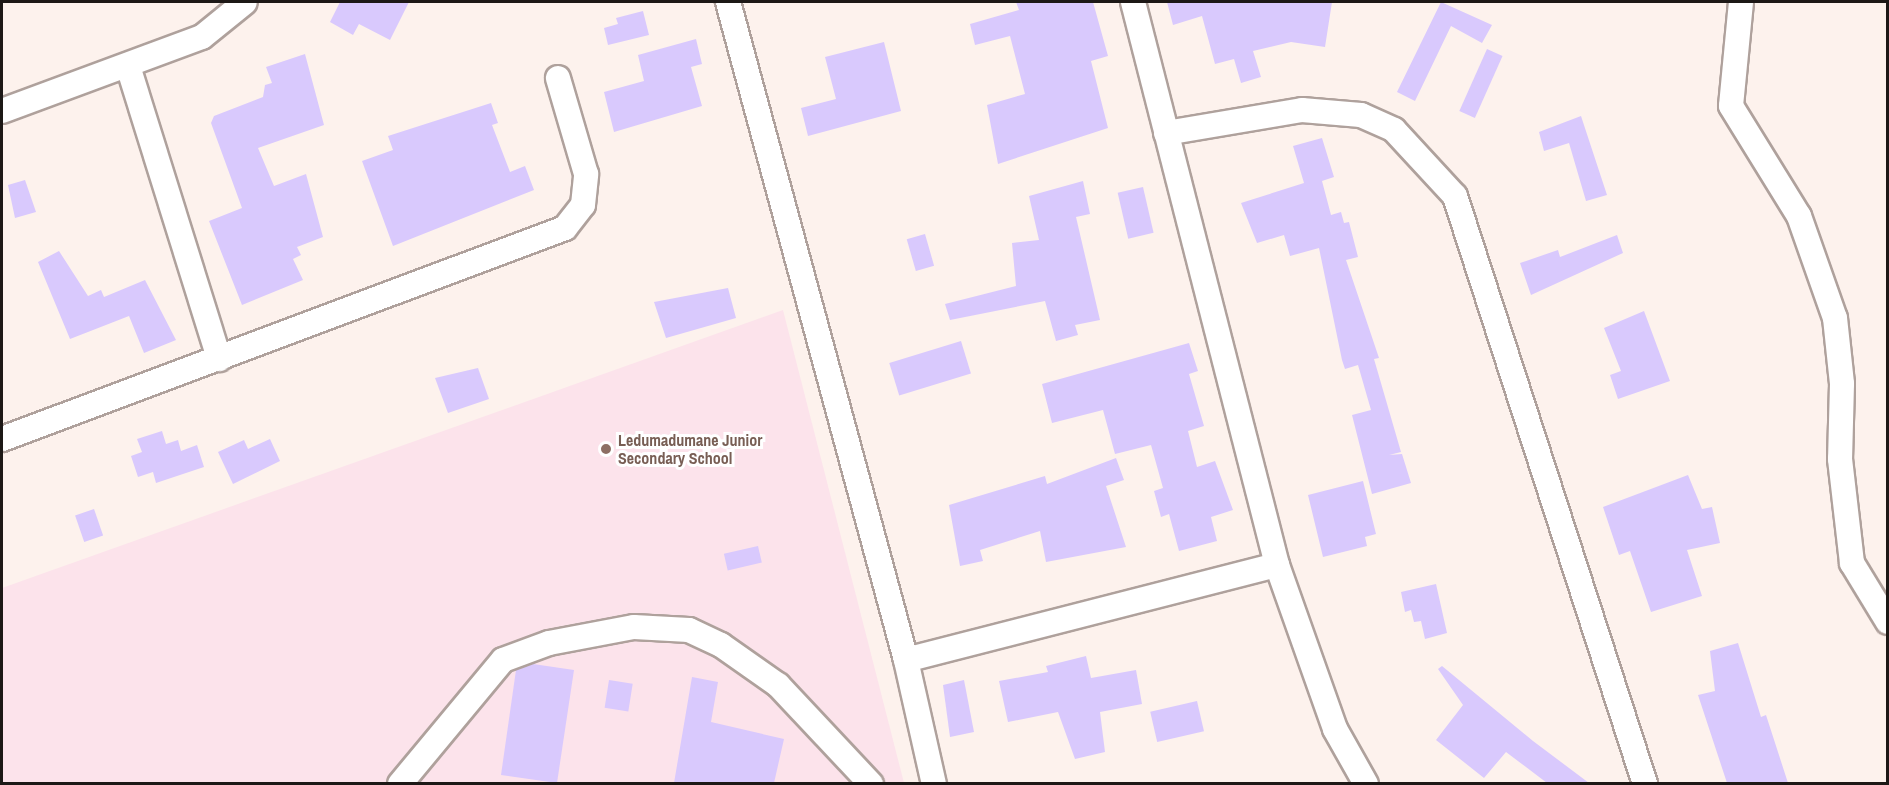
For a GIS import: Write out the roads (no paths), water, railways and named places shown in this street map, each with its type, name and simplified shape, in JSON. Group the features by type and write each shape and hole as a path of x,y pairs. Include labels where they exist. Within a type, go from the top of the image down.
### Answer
{"street":[{"path":"2,111 202,37 245,2"},
{"path":"728,2 906,660 934,783"},
{"path":"1133,2 1277,565 1335,729 1366,783"},
{"path":"1740,2 1731,106 1799,216 1835,318 1842,384 1840,459 1852,563 1887,622"},
{"path":"128,66 219,359"},
{"path":"2,439 565,228 583,205 586,174 558,78"},
{"path":"1166,133 1302,111 1361,115 1394,130 1455,196 1645,783"},
{"path":"906,660 1277,565"},
{"path":"399,783 503,660 549,643 634,627 689,630 721,645 778,685 871,783"}],"place":[{"name":"Ledumadumane Junior Secondary School","path":"606,449"}]}
